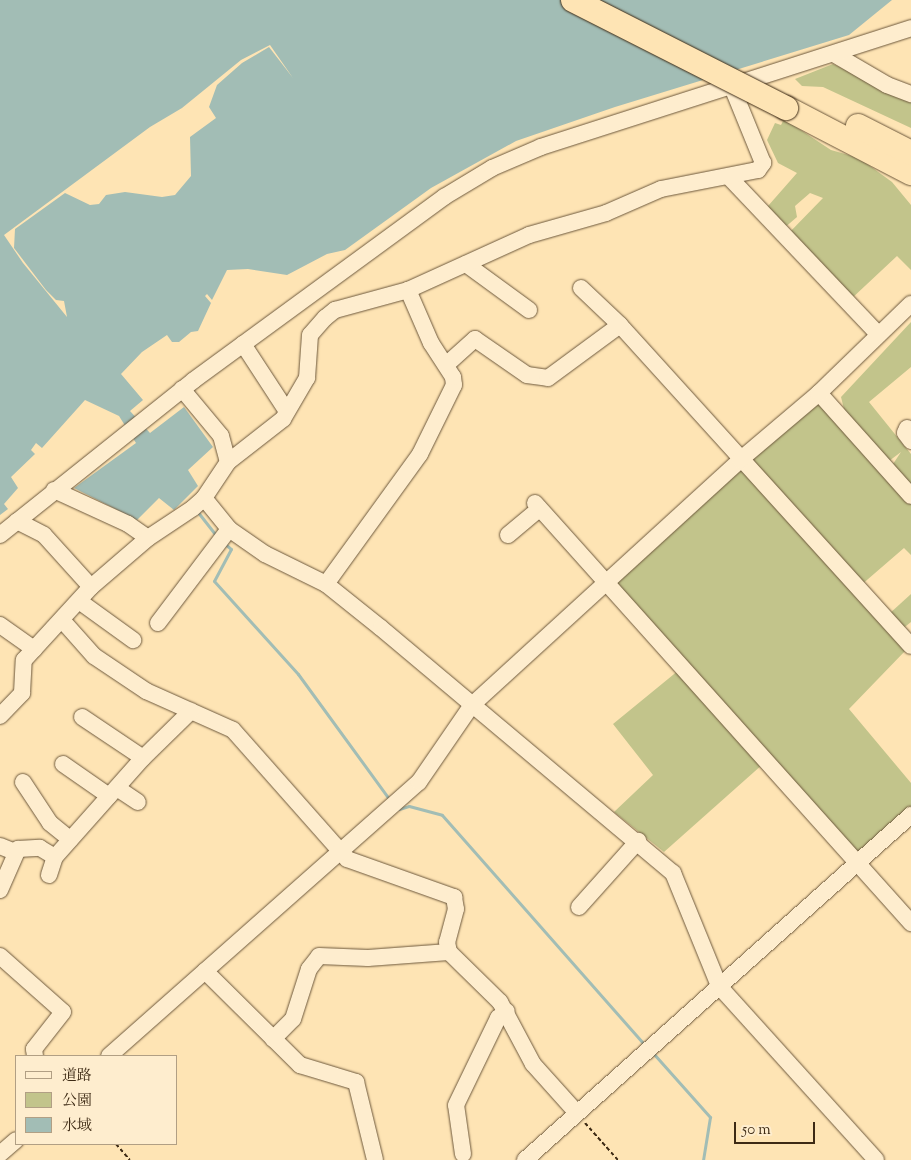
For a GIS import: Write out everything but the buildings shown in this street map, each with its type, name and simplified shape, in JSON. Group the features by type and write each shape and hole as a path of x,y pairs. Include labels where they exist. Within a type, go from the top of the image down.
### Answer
{"highway":[{"path":"572,0 790,101 871,142 911,173"},
{"path":"608,0 790,101"},
{"path":"871,142 911,144"},
{"path":"871,142 911,153"},
{"path":"871,142 911,190"}],"street":[{"path":"0,535 182,389 444,197 492,168 541,147 911,28"},
{"path":"834,54 886,84 911,94"},
{"path":"0,716 20,696 23,665 34,649 92,587 148,538 204,498 228,462 283,419 286,410 307,378 310,335 325,318 335,310 408,290 529,236 606,213 661,189 730,178 758,170 763,163 732,87"},
{"path":"730,178 878,334"},
{"path":"466,264 529,310"},
{"path":"581,288 620,325 740,460 911,646"},
{"path":"326,584 420,454 454,385 454,379 446,364 426,335 408,290"},
{"path":"111,1055 341,849 419,782 472,705 740,460 819,393 911,304"},
{"path":"446,364 475,339 527,375 548,378 620,325"},
{"path":"243,344 286,410"},
{"path":"182,389 221,436 228,462"},
{"path":"819,393 911,496"},
{"path":"54,490 128,524 148,538"},
{"path":"204,498 229,529 265,554 326,584 638,841 673,873 719,986 876,1160"},
{"path":"508,535 537,506 911,923"},
{"path":"17,521 44,535 92,587"},
{"path":"158,622 229,529"},
{"path":"80,601 133,640"},
{"path":"62,620 94,656 146,691 210,717 242,737 351,861 454,897 456,909 447,942 449,952 507,1011 533,1064 577,1113"},
{"path":"0,626 34,649"},
{"path":"49,874 55,857 70,839 144,758 192,711"},
{"path":"82,717 144,758"},
{"path":"63,764 113,792 138,802"},
{"path":"23,782 50,823 70,839"},
{"path":"525,1160 911,815"},
{"path":"579,907 638,841"},
{"path":"0,890 7,849 23,847 40,848 55,857"},
{"path":"272,1039 293,1019 309,969 319,956 377,958 443,955 449,952"},
{"path":"0,956 63,1012 34,1049 35,1055"},
{"path":"204,971 300,1065 356,1082 375,1160"},
{"path":"463,1154 456,1105 498,1018 507,1011"},
{"path":"0,1154 15,1141"}],"path":[{"path":"577,1113 618,1160"},
{"path":"117,1145 130,1160"}],"green space":[{"path":"833,64 911,99 911,128 823,87 802,86 795,79"},
{"path":"784,119 831,150 859,158 892,182 911,205 911,270 897,256 850,300 787,235 823,198 810,193 795,206 797,217 783,229 770,216 768,206 797,173 778,163 767,140 775,123 781,125"},
{"path":"911,322 911,367 869,402 911,454 911,485 893,464 901,452 889,461 845,413 841,397"},
{"path":"817,399 911,503 911,555 904,548 860,586 746,460"},
{"path":"740,467 906,650 849,709 911,783 911,808 858,855 614,584"},
{"path":"911,594 911,622 901,630 889,614"},
{"path":"679,670 763,764 664,852 614,812 653,775 613,724"}],"water":[{"path":"0,0 892,0 849,35 615,107 516,141 431,188 345,250 327,254 287,275 248,269 227,270 212,300 207,294 205,296 211,303 198,331 191,332 179,342 172,342 167,335 142,352 121,374 143,400 130,411 150,433 184,407 213,447 188,470 198,486 174,510 159,498 137,520 74,488 136,443 119,416 85,400 42,448 36,443 31,450 35,454 11,477 18,488 4,504 8,509 0,515","holes":["270,45 293,78 269,47 242,63 217,85 209,107 216,118 190,137 191,176 175,195 162,197 125,192 106,195 99,204 90,205 65,193 15,229 14,248 46,290 56,300 64,301 67,317 23,263 4,235 150,127 182,108 241,60"]}],"waterway":[{"path":"197,511 218,538"},
{"path":"224,543 231,549 214,581 298,674 390,800"},
{"path":"399,809 409,806 442,815 645,1045"},
{"path":"653,1053 710,1117 703,1160"}]}
